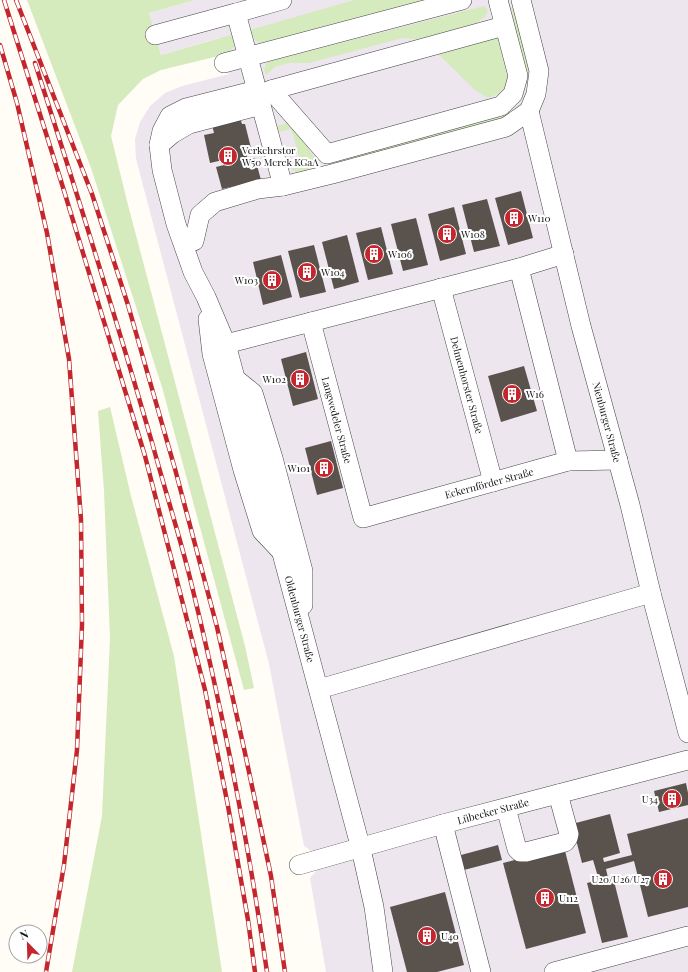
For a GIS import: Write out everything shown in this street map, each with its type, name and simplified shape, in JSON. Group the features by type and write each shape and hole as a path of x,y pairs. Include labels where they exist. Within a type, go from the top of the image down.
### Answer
{"lane":[{"path":"155,35 282,0"},
{"path":"224,63 462,0"},
{"path":"327,154 501,106 513,94 518,76 498,0"},
{"path":"193,272 194,241 206,222 222,210 261,199 283,186 506,127 529,111 536,94 539,71 521,0"},
{"path":"236,13 248,57 262,95 283,186"},
{"path":"262,95 504,26"},
{"path":"262,95 327,154 332,174"},
{"name":"Oldenburger Straße","path":"262,95 186,108 170,116 160,138 162,170 176,224 193,272 206,297 226,344 236,379 303,628 360,849 374,906 382,972"},
{"name":"Nienburger Straße","path":"529,111 581,326 618,460 688,733"},
{"path":"226,344 519,268 564,254"},
{"path":"519,268 568,461"},
{"name":"Delmenhorster Straße","path":"442,288 494,482"},
{"path":"206,297 212,354 243,470 262,531 282,552"},
{"name":"Langwedeler Straße","path":"311,322 363,518"},
{"path":"236,379 253,393 273,458 303,571 303,628"},
{"name":"Eckernförder Straße","path":"363,518 568,461 618,460"},
{"path":"319,689 651,593"},
{"name":"Lübecker Straße","path":"299,865 360,849 443,824 688,760"},
{"path":"506,808 517,849 520,852 532,851 565,842 568,838 569,834 558,794"},
{"path":"443,824 481,972"},
{"path":"554,972 688,936"}],"shaded area":[{"path":"195,0 688,0 688,972 326,972 310,878 319,868 316,854 304,846 269,664 136,159 135,139 140,122 150,106 165,93 182,86 229,74 219,38 161,55 149,13"}],"green space":[{"path":"27,0 195,0 149,13 161,55 234,34 236,45 227,54 161,70 143,79 118,105 111,136 245,646 254,688 244,690 162,387 91,168"},
{"path":"354,0 429,0 262,45 254,39 250,30"},
{"path":"484,6 488,10 485,17 473,25 422,40 403,38 309,63 289,63 275,67 266,75 264,70 267,62"},
{"path":"510,6 513,9 530,71 528,75 525,73 509,10"},
{"path":"498,37 508,66 508,81 506,88 500,93 488,98 475,90 435,51"},
{"path":"521,103 523,106 499,122 341,164 336,161 340,158 496,117 510,112"},
{"path":"288,123 302,139 314,157 310,167 303,172 295,171 287,163 300,159 291,129 279,132 277,126"},
{"path":"110,407 131,496 174,656 222,972 72,972 102,816 110,638 104,491 98,411"}],"building":[{"name":"Verkehrstor W50 Merck KGaA","path":"240,118 242,124 245,124 252,152 246,153 248,160 255,158 261,180 222,189 216,167 224,165 223,160 210,163 204,135 214,133 212,125"},
{"name":"W110","path":"521,191 533,238 508,245 495,198"},
{"path":"487,199 500,246 474,252 462,205"},
{"name":"W108","path":"454,207 466,254 440,261 428,214"},
{"path":"416,218 428,265 403,271 391,224"},
{"name":"W106","path":"381,227 393,274 368,280 356,233"},
{"path":"347,235 359,282 334,289 322,242"},
{"name":"W104","path":"314,245 326,292 300,298 288,251"},
{"name":"W103","path":"281,255 292,297 263,305 253,262"},
{"name":"W102","path":"306,352 318,399 293,406 281,359"},
{"name":"W16","path":"524,366 537,411 501,422 488,376"},
{"name":"W101","path":"331,441 343,488 317,495 305,448"},
{"name":"U34","path":"686,783 688,805 659,812 654,791"},
{"name":"U20/U26/U27","path":"610,814 620,853 603,858 604,862 632,855 627,834 688,818 688,907 648,917 634,861 606,869 608,878 613,877 628,937 602,943 587,883 599,880 593,860 582,863 572,824"},
{"path":"498,845 502,860 464,870 461,855"},
{"name":"U112","path":"564,847 586,933 526,949 503,863"},
{"name":"U40","path":"445,892 464,965 437,972 407,972 390,907"}],"railway":[{"path":"4,0 145,456 205,690 228,806 248,920 255,972"},
{"path":"16,0 92,194 128,305 175,469 217,627 245,753 271,876 285,972"},
{"path":"0,45 17,103 47,233 69,359 81,520 82,625 77,750 64,865 46,972"},
{"path":"35,63 125,350 190,578 213,676 243,823 267,972"}],"place":[{"name":"Verkehrstor W50 Merck KGaA","path":"228,156"},
{"name":"W110","path":"514,218"},
{"name":"W108","path":"447,234"},
{"name":"W106","path":"374,254"},
{"name":"W104","path":"307,272"},
{"name":"W103","path":"272,280"},
{"name":"W102","path":"300,379"},
{"name":"W16","path":"512,394"},
{"name":"W101","path":"324,468"},
{"name":"U34","path":"672,799"},
{"name":"U20/U26/U27","path":"663,879"},
{"name":"U112","path":"545,898"},
{"name":"U40","path":"427,936"}]}
